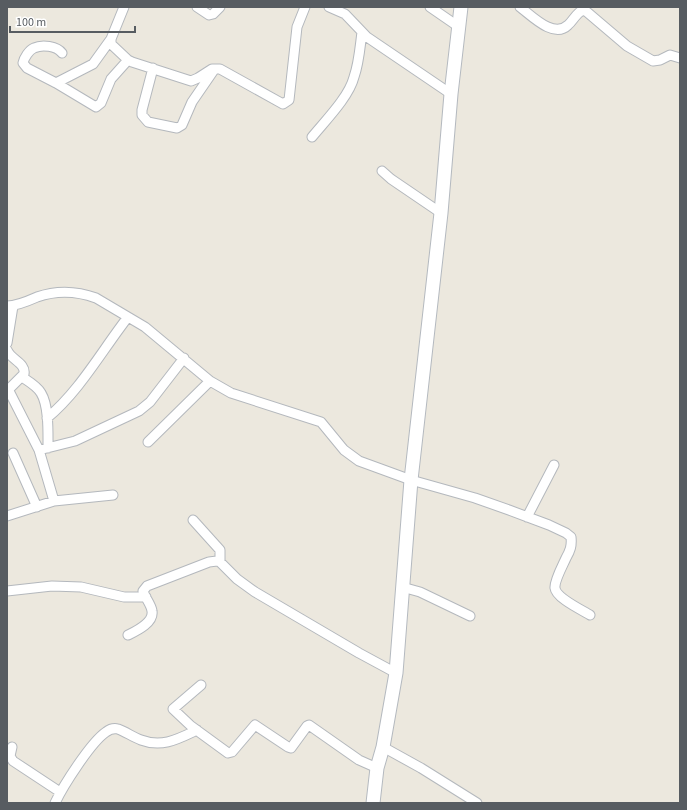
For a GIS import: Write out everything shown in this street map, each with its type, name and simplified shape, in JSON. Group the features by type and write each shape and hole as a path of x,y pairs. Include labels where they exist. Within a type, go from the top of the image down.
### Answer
{"street":[{"path":"56,83 93,64 111,39 124,7"},
{"path":"197,7 209,15 213,14 220,7"},
{"path":"111,39 113,46 128,60 191,81 212,69 226,72 283,104 289,100 297,27 305,7"},
{"path":"329,7 340,9 367,37 451,94"},
{"path":"430,7 459,27"},
{"path":"373,803 377,768 383,748 396,673 411,480 441,213 451,94 461,7"},
{"path":"520,7 545,25 552,29 558,30 567,26 578,13 583,10 627,46 653,61 660,60 670,55 680,58"},
{"path":"312,137 347,94 352,85 355,77 362,32"},
{"path":"62,53 55,47 34,48 31,50 23,63 27,68 56,83 96,107 101,102 111,78 128,60"},
{"path":"153,68 142,115 148,122 177,128 182,125 192,102 215,69"},
{"path":"382,171 441,213"},
{"path":"7,343 10,306 40,296 61,292 96,298 145,327 210,381 231,393 321,422 344,450 359,461 411,480 475,498 566,532 571,537 572,545 556,582 555,588 558,594 565,600 590,615"},
{"path":"47,418 57,410 85,376 128,317"},
{"path":"7,350 10,356 23,366 25,371 22,377 8,390 44,449"},
{"path":"44,449 75,441 139,411 150,402 184,358"},
{"path":"22,377 41,392 47,418 44,449 54,501"},
{"path":"148,442 210,381"},
{"path":"13,453 37,507"},
{"path":"527,517 554,465"},
{"path":"7,516 54,501 114,495"},
{"path":"193,520 220,550 220,562"},
{"path":"128,635 145,626 151,617 152,611 144,591 147,586 209,562 217,561 220,562 237,579 255,592 396,673"},
{"path":"7,591 52,586 68,586 81,587 124,597 146,597"},
{"path":"402,586 420,592 470,616"},
{"path":"201,685 173,709 226,752 232,752 253,726 256,725 291,748 309,725 359,760 377,768"},
{"path":"55,803 60,792 97,741 106,732 114,728 141,740 161,744 179,739 197,730"},
{"path":"12,747 10,756 13,761 60,792"},
{"path":"383,748 421,768 477,803"}]}
